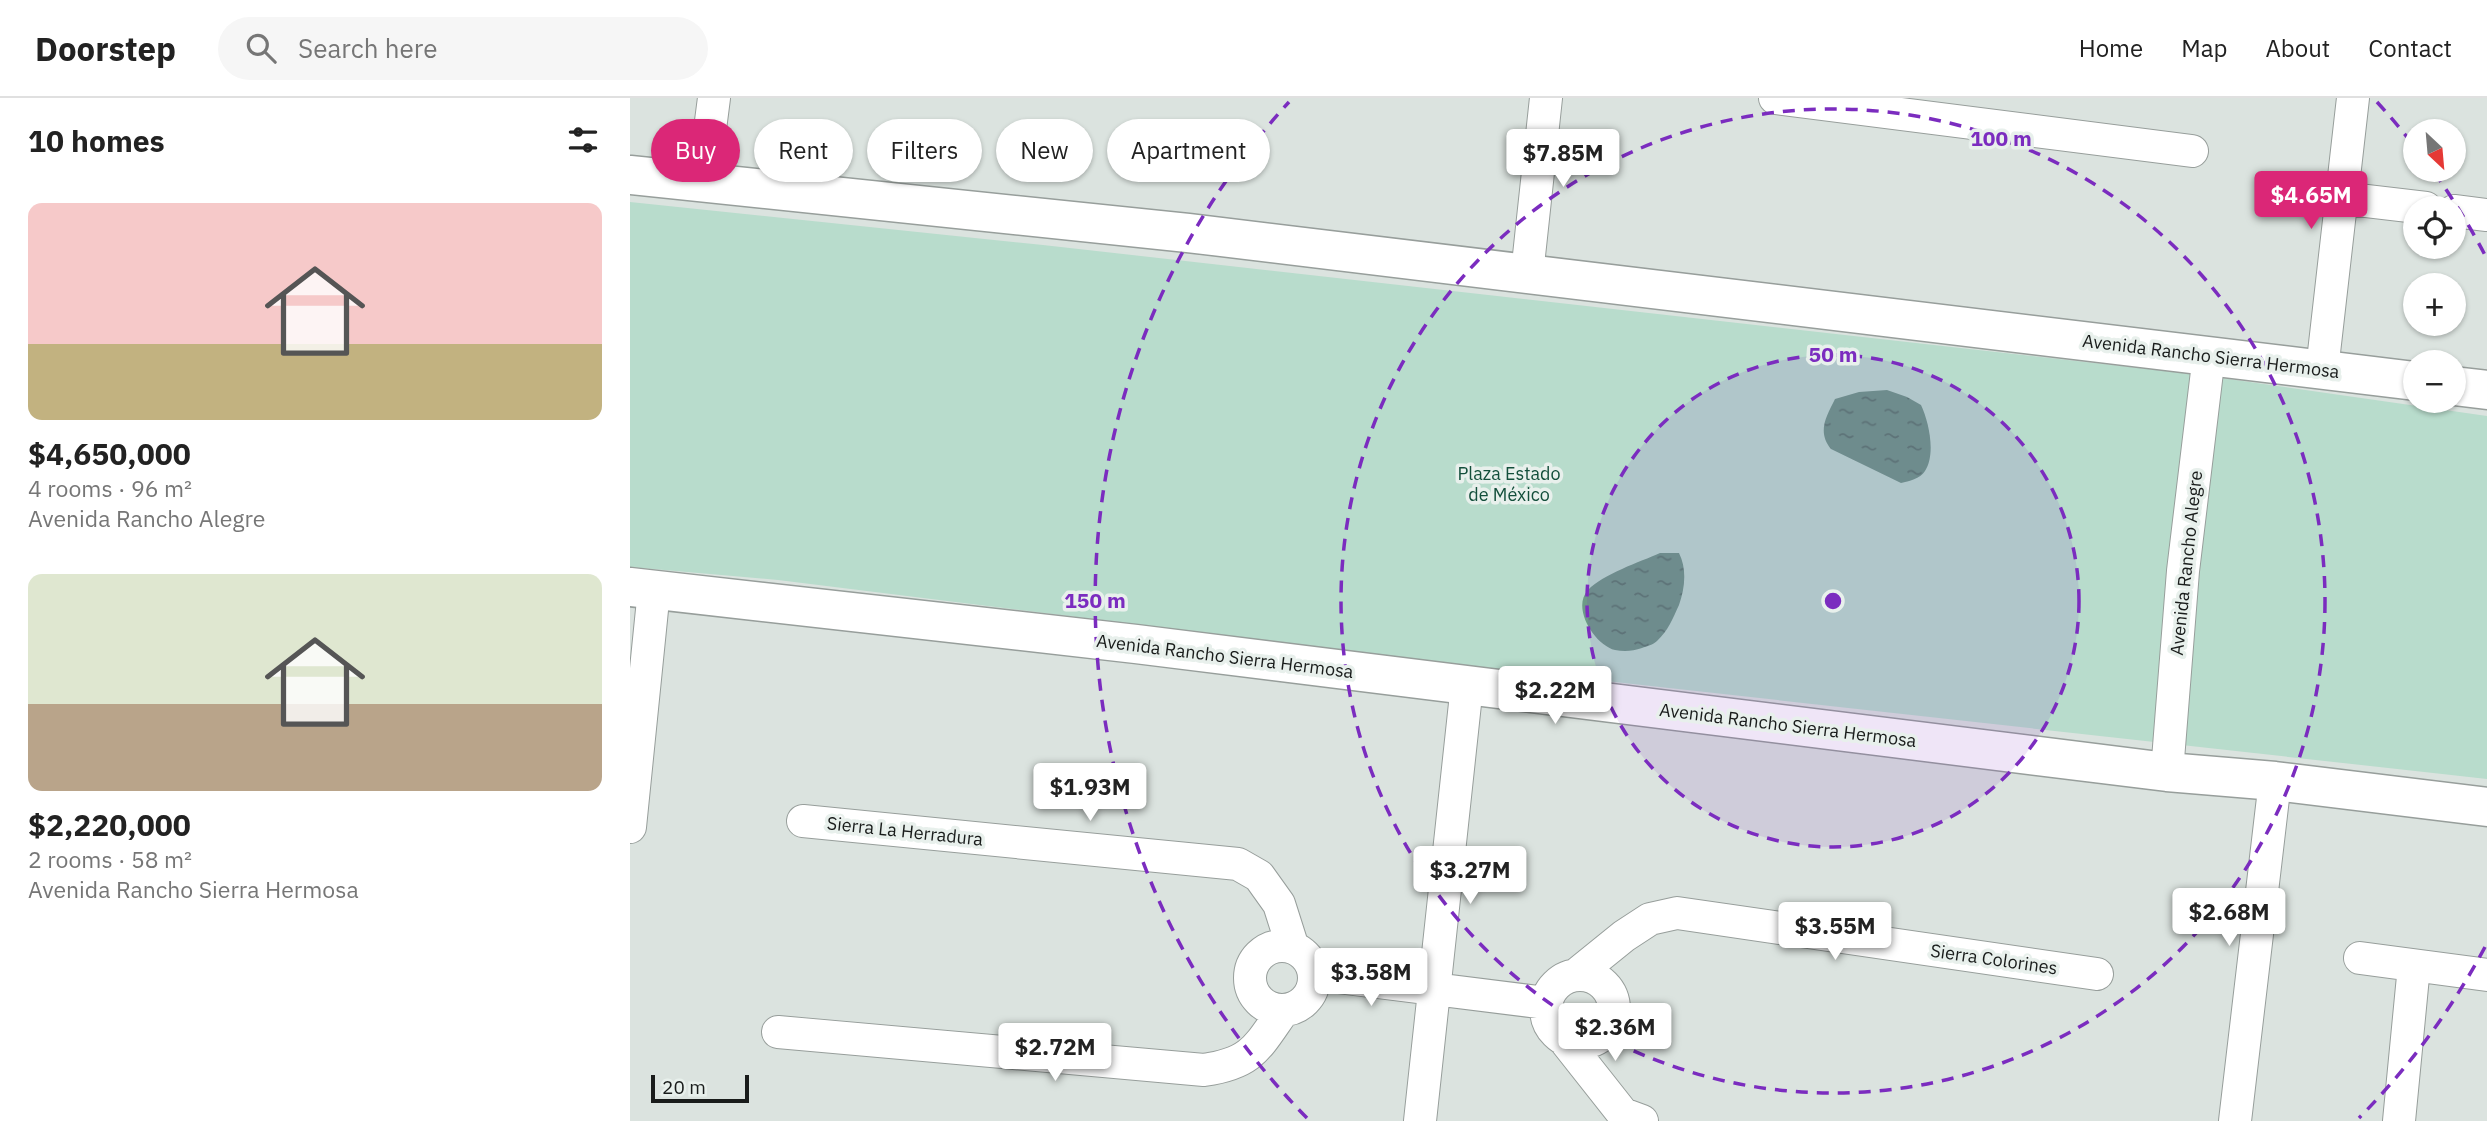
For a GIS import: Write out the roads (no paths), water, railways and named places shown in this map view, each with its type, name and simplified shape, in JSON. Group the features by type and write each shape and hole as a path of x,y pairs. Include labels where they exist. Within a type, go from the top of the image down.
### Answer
{"street":[{"path":"703,183 714,98"},
{"path":"1527,274 1546,98"},
{"path":"1775,98 2192,151"},
{"path":"2322,370 2353,98"},
{"name":"Avenida Rancho Sierra Hermosa","path":"630,175 1188,233 2403,380"},
{"path":"2341,198 2403,205"},
{"path":"2466,212 2487,215"},
{"name":"Avenida Rancho Alegre","path":"2167,772 2183,571 2209,355"},
{"path":"2466,387 2487,390"},
{"path":"630,828 642,589"},
{"name":"Avenida Rancho Sierra Hermosa","path":"642,589 1136,644 2167,772 2276,781 2487,807"},
{"path":"1420,1121 1467,685"},
{"path":"2235,1121 2276,781"},
{"name":"Sierra La Herradura","path":"803,821 1238,864 1259,876 1279,904 1293,948 1308,958 1314,974"},
{"name":"Sierra Colorines","path":"1546,1003 1552,989 1563,979 1577,974 1624,936 1650,919 1677,913 2097,974"},
{"path":"1293,948 1277,946 1262,953 1252,966 1250,982 1255,997 1268,1008 1283,1011 1300,1005 1312,991 1314,974 1546,1003 1546,1017 1552,1029 1563,1038 1623,1114 1642,1121"},
{"path":"2360,958 2487,975"},
{"path":"2399,1121 2414,966"},
{"path":"1563,1038 1577,1043 1591,1041 1603,1034 1615,1009 1612,995 1603,983 1591,976 1577,974"},
{"path":"778,1032 1204,1070 1231,1066 1255,1051 1283,1011"}],"water":[{"path":"1887,390 1921,405 1930,438 1930,456 1925,471 1917,478 1901,483 1831,449 1824,437 1826,418 1835,399 1859,392"},
{"path":"1660,553 1679,553 1683,565 1683,592 1670,624 1661,637 1650,645 1626,651 1607,647 1588,625 1582,606 1583,598 1588,590 1603,579"}],"park label":[{"name":"Plaza Estado de México","path":"1509,483"}]}
